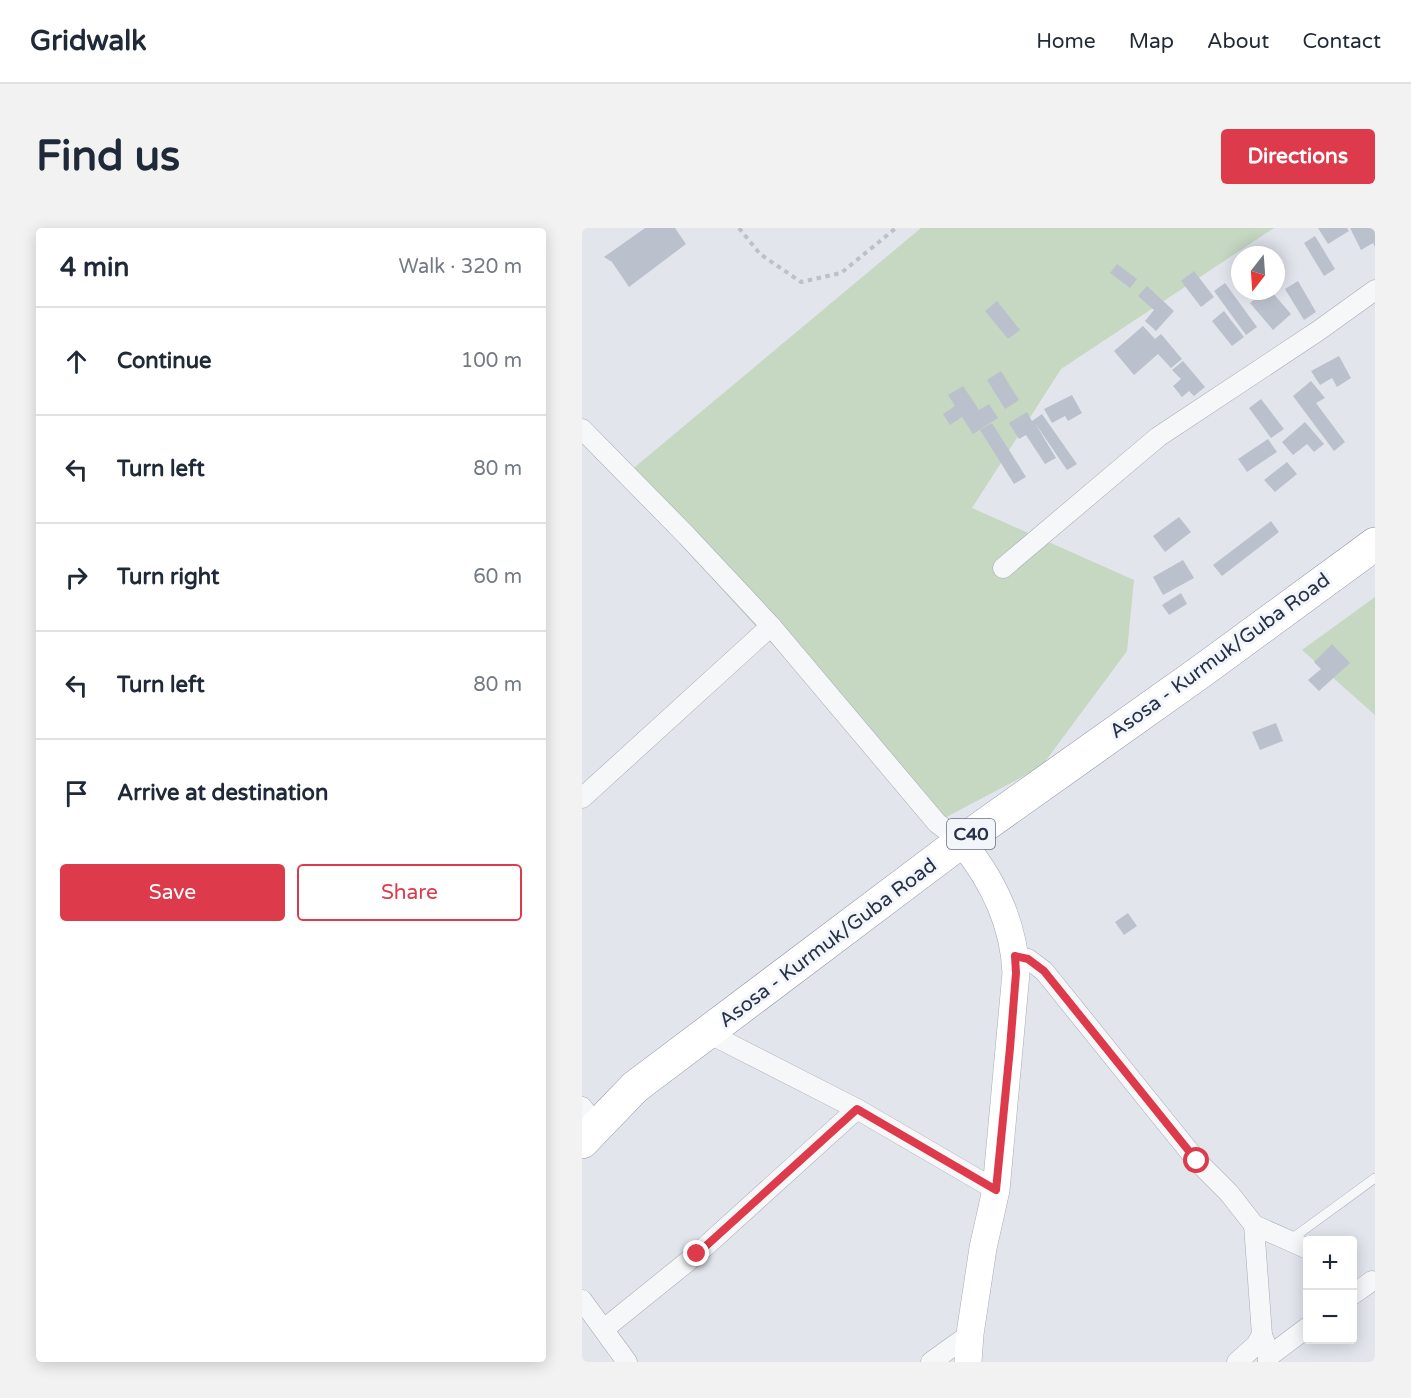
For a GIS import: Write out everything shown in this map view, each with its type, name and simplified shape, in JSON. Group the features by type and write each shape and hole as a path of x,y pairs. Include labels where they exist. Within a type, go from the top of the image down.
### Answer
{"highway":[{"name":"Asosa - Kurmuk/Guba Road","path":"587,1125 961,841 1199,673 1375,544"}],"street":[{"path":"1003,568 1158,437 1318,331 1375,290"},
{"path":"582,429 771,626 937,823 961,841 981,865 1002,906 1015,956 1016,973 996,1190 982,1248 968,1362"},
{"path":"582,798 771,626"},
{"path":"1015,956 1028,959 1044,971 1197,1161 1229,1193 1254,1225 1299,1245"},
{"path":"708,1033 857,1109 996,1190"},
{"path":"604,1329 697,1254 857,1109"},
{"path":"1254,1225 1262,1335 1268,1359 1303,1331"},
{"path":"1357,1275 1374,1281"},
{"path":"1357,1292 1374,1281"},
{"path":"582,1300 627,1362"},
{"path":"931,1362 970,1334"},
{"path":"1237,1362 1256,1345 1262,1335"}],"lane":[{"path":"1299,1245 1375,1178"}],"path":[{"path":"739,228 760,254 801,282 841,273 896,228"}],"green space":[{"path":"921,228 1274,228 1247,246 1231,246 1231,256 1061,369 972,508 1134,580 1127,651 1041,767 935,823 678,541 629,472"},
{"path":"1375,597 1375,715 1302,650"}],"building":[{"path":"645,228 675,228 686,244 629,287 612,262 604,257"},
{"path":"1318,228 1347,228 1349,231 1328,244"},
{"path":"1350,228 1375,228 1375,247 1373,243 1361,250"},
{"path":"1315,236 1335,269 1324,276 1304,243"},
{"path":"1117,264 1137,279 1130,288 1110,273"},
{"path":"1194,271 1214,297 1201,307 1181,281"},
{"path":"1298,281 1316,312 1304,320 1285,289"},
{"path":"1225,283 1231,291 1231,300 1237,300 1257,327 1246,335 1214,291"},
{"path":"1147,286 1174,311 1156,331 1145,321 1154,310 1138,296"},
{"path":"1254,300 1279,300 1291,314 1273,330 1250,303"},
{"path":"997,301 1020,330 1008,339 985,311"},
{"path":"1224,311 1244,337 1232,346 1212,321"},
{"path":"1143,326 1155,339 1161,334 1182,359 1171,368 1158,354 1134,375 1114,351"},
{"path":"1339,356 1351,378 1337,387 1332,378 1320,385 1311,371"},
{"path":"1183,361 1205,387 1194,396 1189,391 1182,397 1173,386 1181,379 1172,370"},
{"path":"1001,371 1019,400 1005,409 987,380"},
{"path":"1311,381 1325,398 1316,403 1345,442 1334,451 1293,396"},
{"path":"963,386 979,410 989,404 998,418 973,434 962,417 950,425 943,414 955,406 948,395"},
{"path":"1072,395 1082,413 1068,421 1065,416 1052,423 1044,409"},
{"path":"1261,399 1284,429 1271,438 1249,408"},
{"path":"1027,412 1032,421 1042,414 1077,464 1067,470 1035,423 1056,458 1045,464 1026,435 1019,439 1009,423"},
{"path":"1305,422 1324,444 1314,452 1307,444 1293,455 1282,442"},
{"path":"992,423 1026,477 1014,484 980,430"},
{"path":"1268,439 1277,452 1247,472 1238,459"},
{"path":"1287,462 1297,474 1275,492 1264,480"},
{"path":"1179,517 1191,532 1165,552 1153,536"},
{"path":"1271,521 1279,532 1222,576 1213,565"},
{"path":"1183,560 1194,578 1163,595 1153,577"},
{"path":"1181,593 1187,604 1169,615 1162,605"},
{"path":"1332,644 1350,663 1319,691 1308,680 1321,669 1314,662"},
{"path":"1276,723 1283,741 1260,750 1252,732"},
{"path":"1128,913 1137,926 1124,935 1115,922"}],"route":[{"path":"697,1254 857,1109 996,1190 1010,1048 1016,973 1015,956 1028,959 1044,971 1197,1161"}]}
